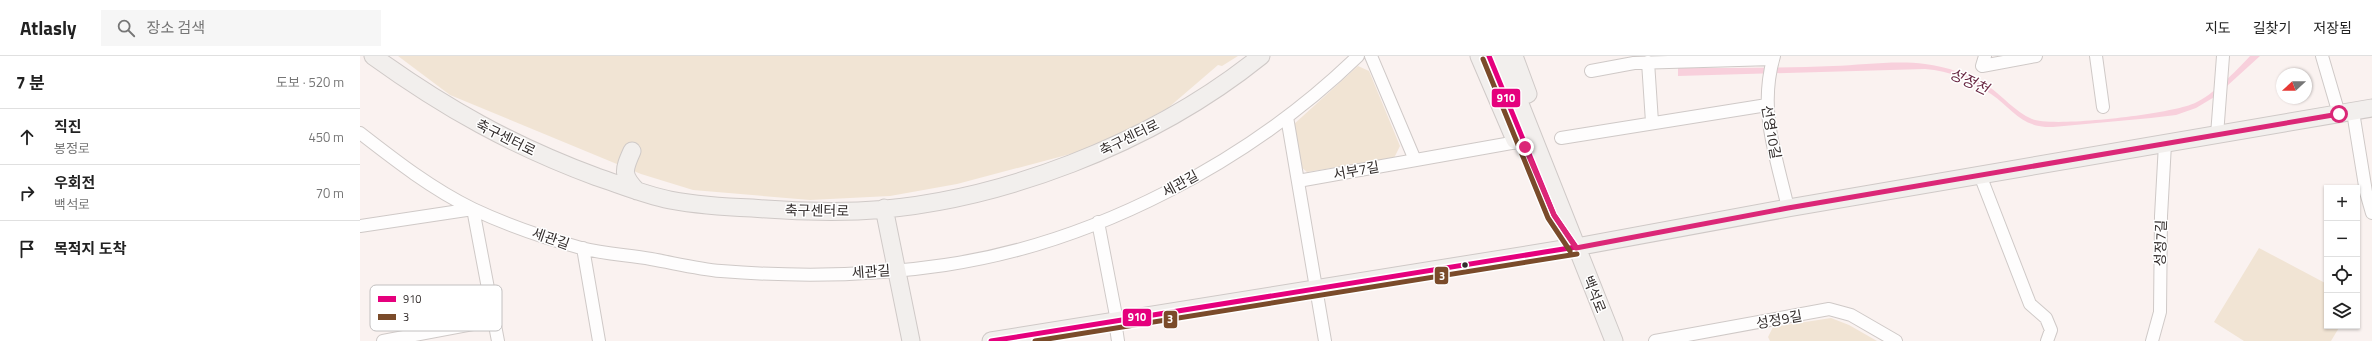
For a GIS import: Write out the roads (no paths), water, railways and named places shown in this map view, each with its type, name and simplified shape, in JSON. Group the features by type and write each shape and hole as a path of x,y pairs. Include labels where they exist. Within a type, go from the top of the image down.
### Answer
{"street":[{"name":"축구센터로","path":"373,56 426,94 484,128 562,164 637,191 675,201 759,209 805,211 884,208 982,192 1109,149 1205,97 1232,80 1262,56"},
{"name":"세관길","path":"360,133 410,172 473,209 583,248 719,271 806,275 896,269 946,265 1012,250 1098,222 1132,209 1234,153 1287,117 1358,56"},
{"path":"1371,56 1415,160"},
{"path":"1478,56 1512,137 1526,145 1539,130 1536,115 1514,56"},
{"name":"백석로","path":"1489,56 1526,145 1569,224 1576,248 1614,341"},
{"name":"백석로","path":"1501,56 1526,145"},
{"path":"1985,56 1982,66 2036,56"},
{"path":"2096,56 2103,107"},
{"path":"2217,135 2223,56"},
{"path":"2322,56 2346,113 2372,214"},
{"path":"1591,71 1633,59 1648,62 1773,58"},
{"name":"선영10길","path":"1773,58 1767,86 1766,113 1788,208"},
{"path":"1648,62 1652,122"},
{"path":"1562,138 1767,104"},
{"path":"992,341 1576,248 1788,208 2372,108"},
{"path":"1287,117 1325,341"},
{"name":"성정7길","path":"2152,341 2160,312 2160,245 2165,144"},
{"name":"서부7길","path":"1298,181 1415,160 1526,145"},
{"path":"632,152 624,167 626,180 637,191"},
{"path":"1980,175 2030,304 2046,318 2051,330 2047,341"},
{"path":"884,208 911,341"},
{"path":"360,226 473,209 487,285"},
{"path":"1098,222 1116,321 1118,341"},
{"path":"583,248 599,341"},
{"name":"성정9길","path":"1656,341 1829,309 1851,315 1896,341"},
{"path":"383,341 436,331"},
{"path":"496,331 498,341"}],"water label":[{"name":"성정천","path":"1969,81"}]}
